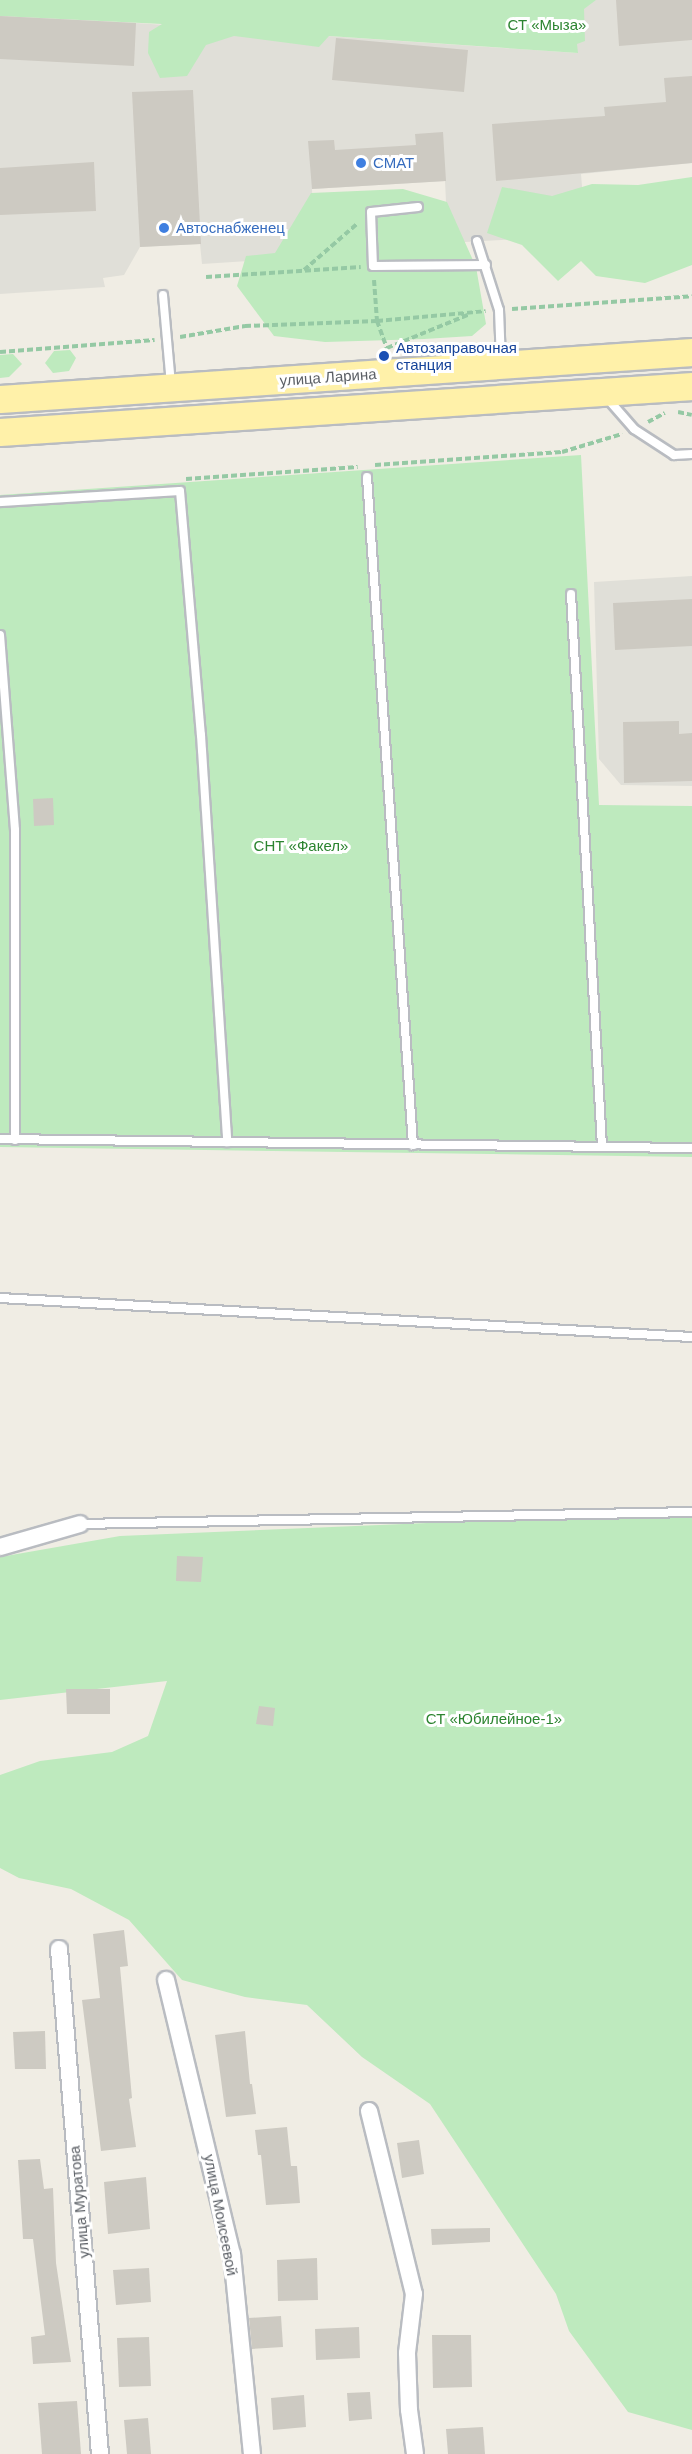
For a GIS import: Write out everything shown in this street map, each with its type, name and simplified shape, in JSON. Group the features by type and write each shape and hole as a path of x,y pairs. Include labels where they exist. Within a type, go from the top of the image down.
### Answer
{"main road":[{"name":"улица Ларина","path":"0,399 692,352"},
{"path":"0,432 692,386"}],"street":[{"path":"0,1546 80,1524"},
{"name":"улица Муратова","path":"59,1949 100,2454"},
{"name":"улица Моисеевой","path":"166,1980 232,2254 252,2454"},
{"path":"369,2111 414,2294 407,2354 409,2410 415,2454"}],"lane":[{"path":"418,207 371,212 373,266 486,265"},
{"path":"477,241 499,310 501,365"},
{"path":"163,295 171,388"},
{"path":"600,391 634,429 674,455 692,454"},
{"path":"367,477 413,1145"},
{"path":"0,502 180,491 201,735 227,1142"},
{"path":"571,594 602,1147"},
{"path":"0,635 15,830 15,1140"},
{"path":"0,1139 692,1148"},
{"path":"0,1298 692,1337"},
{"path":"80,1524 692,1512"}],"path":[{"path":"303,270 371,212"},
{"path":"206,277 373,266 377,321 387,348 474,312"},
{"path":"0,352 167,339 245,326 377,321 692,296"},
{"path":"371,466 562,452 595,444 634,429 664,413 674,411 692,415"},
{"path":"180,479 359,466"}],"shaded area":[{"path":"573,0 692,0 692,163 581,174 586,235 448,243 445,181 312,189 313,221 309,257 202,264 200,244 140,247 124,275 103,278 105,287 0,294 0,16 577,53"},
{"path":"692,576 692,786 621,785 599,759 594,582"}],"green space":[{"name":"СТ «Мыза»","path":"0,0 596,0 584,9 585,41 577,44 578,53 329,36 319,47 234,36 206,45 187,76 160,78 148,53 149,32 162,24 0,16"},
{"path":"692,177 692,265 645,283 596,276 581,261 558,281 522,245 487,233 502,187 552,196 592,184 638,185"},
{"path":"403,189 447,202 476,267 486,324 472,336 424,339 325,342 274,336 237,286 246,256 275,253 311,193"},
{"path":"70,350 76,358 69,371 53,373 45,363 54,351"},
{"path":"13,354 22,364 9,377 0,378 0,355"},
{"name":"СНТ «Факел»","path":"581,455 599,805 692,806 692,1157 0,1147 0,495"},
{"name":"СТ «Юбилейное-1»","path":"616,1515 692,1515 692,2430 628,2412 569,2331 556,2294 430,2104 362,2057 307,2005 245,1997 182,1980 129,1920 71,1889 19,1878 0,1868 0,1775 40,1761 112,1752 148,1736 167,1681 0,1700 0,1557 120,1536"}],"building":[{"path":"616,0 692,0 692,40 619,46"},
{"path":"0,16 136,23 134,66 0,59"},
{"path":"336,38 468,50 464,92 332,80"},
{"path":"692,76 692,163 496,181 492,124 605,116 604,107 666,102 664,78"},
{"path":"193,90 201,244 140,247 132,92"},
{"path":"443,132 446,181 312,189 308,141 334,140 335,150 416,145 415,134"},
{"path":"94,162 96,211 0,215 0,168"},
{"path":"692,599 692,646 615,650 613,603"},
{"path":"679,721 679,734 692,733 692,781 624,783 623,722"},
{"path":"53,798 54,825 34,826 33,799"},
{"path":"177,1556 203,1557 201,1582 176,1581"},
{"path":"66,1689 110,1689 110,1714 67,1714"},
{"path":"259,1706 275,1708 273,1726 256,1724"},
{"path":"124,1930 128,1966 120,1967 132,2098 129,2099 136,2147 101,2151 82,2000 100,1998 93,1934"},
{"path":"45,2031 46,2069 15,2069 13,2032"},
{"path":"245,2031 250,2084 252,2084 256,2114 226,2117 215,2035"},
{"path":"287,2127 291,2166 297,2166 300,2203 266,2205 261,2155 258,2155 255,2130"},
{"path":"419,2140 424,2174 402,2178 397,2143"},
{"path":"40,2159 44,2189 53,2188 56,2263 71,2362 33,2364 31,2337 45,2335 33,2239 23,2239 18,2160"},
{"path":"146,2177 150,2229 108,2234 104,2182"},
{"path":"490,2228 490,2242 432,2245 431,2229"},
{"path":"317,2258 318,2300 278,2301 277,2260"},
{"path":"149,2268 151,2302 116,2305 113,2270"},
{"path":"281,2316 283,2347 252,2349 249,2318"},
{"path":"359,2327 360,2358 316,2360 315,2329"},
{"path":"432,2335 471,2335 472,2387 433,2388"},
{"path":"149,2337 151,2386 119,2387 117,2338"},
{"path":"370,2392 372,2419 349,2421 347,2393"},
{"path":"304,2395 306,2427 273,2430 271,2398"},
{"path":"77,2401 81,2454 42,2454 38,2403"},
{"path":"148,2418 151,2454 127,2454 124,2420"},
{"path":"483,2427 485,2454 448,2454 446,2429"}],"place":[{"name":"СМАТ","path":"361,163"},
{"name":"Автоснабженец","path":"164,228"},
{"name":"Автозаправочная станция","path":"384,356"}]}
